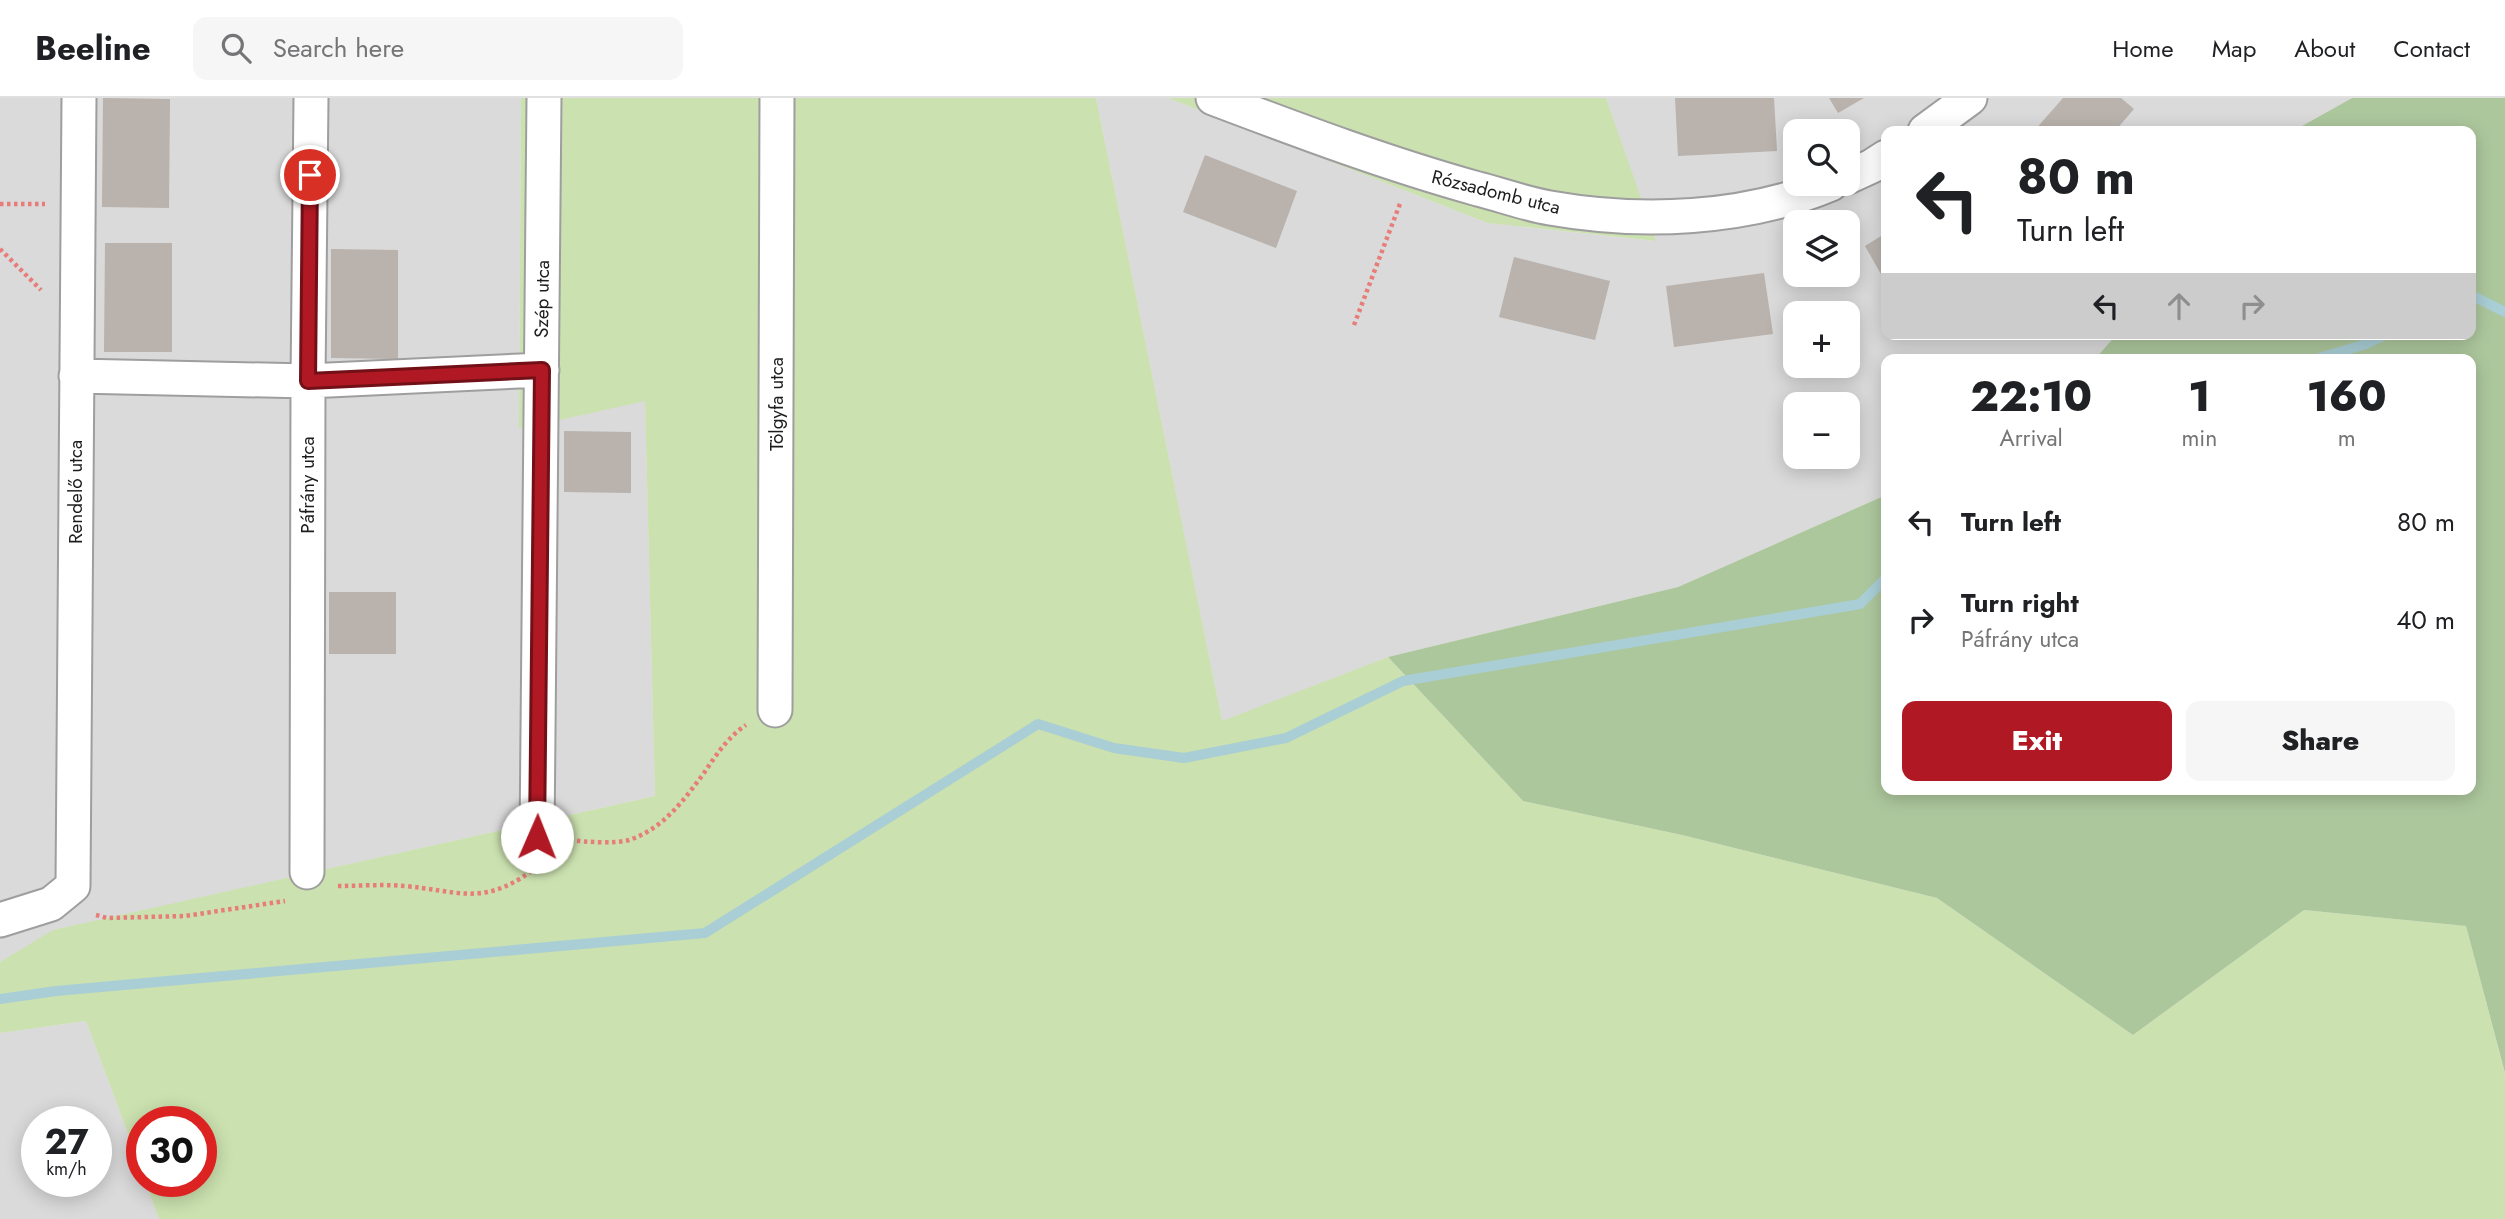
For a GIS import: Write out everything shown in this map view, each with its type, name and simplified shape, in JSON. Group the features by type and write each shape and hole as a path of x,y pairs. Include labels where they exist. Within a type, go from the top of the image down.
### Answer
{"street":[{"name":"Rendelő utca","path":"62,895 76,376 79,98"},
{"name":"Páfrány utca","path":"305,879 311,98"},
{"name":"Szép utca","path":"537,837 544,98"},
{"name":"Tölgyfa utca","path":"775,710 777,98"},
{"name":"Rózsadomb utca","path":"1213,98 1413,171 1549,208 1629,216 1710,214 1766,204 1792,196"},
{"path":"1933,126 1970,98"},
{"path":"1860,171 1881,160"},
{"path":"76,376 308,381 542,370"},
{"path":"0,919 62,895"}],"path":[{"path":"1354,325 1413,171"},
{"path":"0,204 77,204"},
{"path":"62,895 107,918 185,916 302,898 305,879 404,886 445,893 484,892 503,888 529,873 539,858 537,837 586,842 628,840 667,819 736,731 775,710"}],"shaded area":[{"path":"0,98 521,98 519,429 645,400 655,796 54,930 0,962"},
{"path":"1096,98 1168,98 1488,223 1655,241 1606,98 2352,98 2302,126 1881,126 1881,340 2112,340 2101,354 1881,354 1881,497 1678,587 1388,657 1222,722"},
{"path":"86,1021 126,1128 126,1197 151,1197 159,1219 0,1219 0,1033"}],"green space":[{"path":"521,98 1096,98 1222,721 1388,657 1523,801 1682,835 1937,898 2133,1035 2304,910 2466,926 2505,1074 2505,1219 159,1219 151,1197 217,1197 217,1106 126,1106 126,1128 86,1021 0,1033 0,962 53,930 655,796 645,401 519,429"},
{"path":"1168,98 1606,98 1656,241 1488,223"},
{"path":"2352,98 2505,98 2505,1073 2466,926 2304,910 2133,1035 1937,898 1682,835 1523,801 1388,657 1678,587 1881,497 1881,795 2476,795 2476,354 2099,354 2112,340 2476,340 2476,126 2302,126"}],"building":[{"path":"103,98 170,99 169,208 102,207"},
{"path":"1675,98 1774,98 1777,151 1678,156"},
{"path":"1829,98 1864,98 1838,113"},
{"path":"2063,98 2121,98 2134,109 2119,126 2038,126"},
{"path":"1205,155 1297,191 1276,248 1183,212"},
{"path":"1881,236 1881,274 1865,246"},
{"path":"105,243 172,243 172,352 104,352"},
{"path":"331,249 398,250 398,359 331,358"},
{"path":"1514,257 1610,281 1595,340 1499,317"},
{"path":"1764,273 1773,334 1674,347 1666,286"},
{"path":"564,431 631,432 631,493 564,492"},
{"path":"329,592 396,592 396,654 329,654"}],"waterway":[{"path":"2476,298 2505,312"},
{"path":"2333,354 2374,340"},
{"path":"0,999 56,991 705,933 1038,724 1114,748 1184,758 1286,738 1403,681 1860,604 1881,583"}],"route":[{"path":"310,175 308,381 542,370 537,837"}]}
